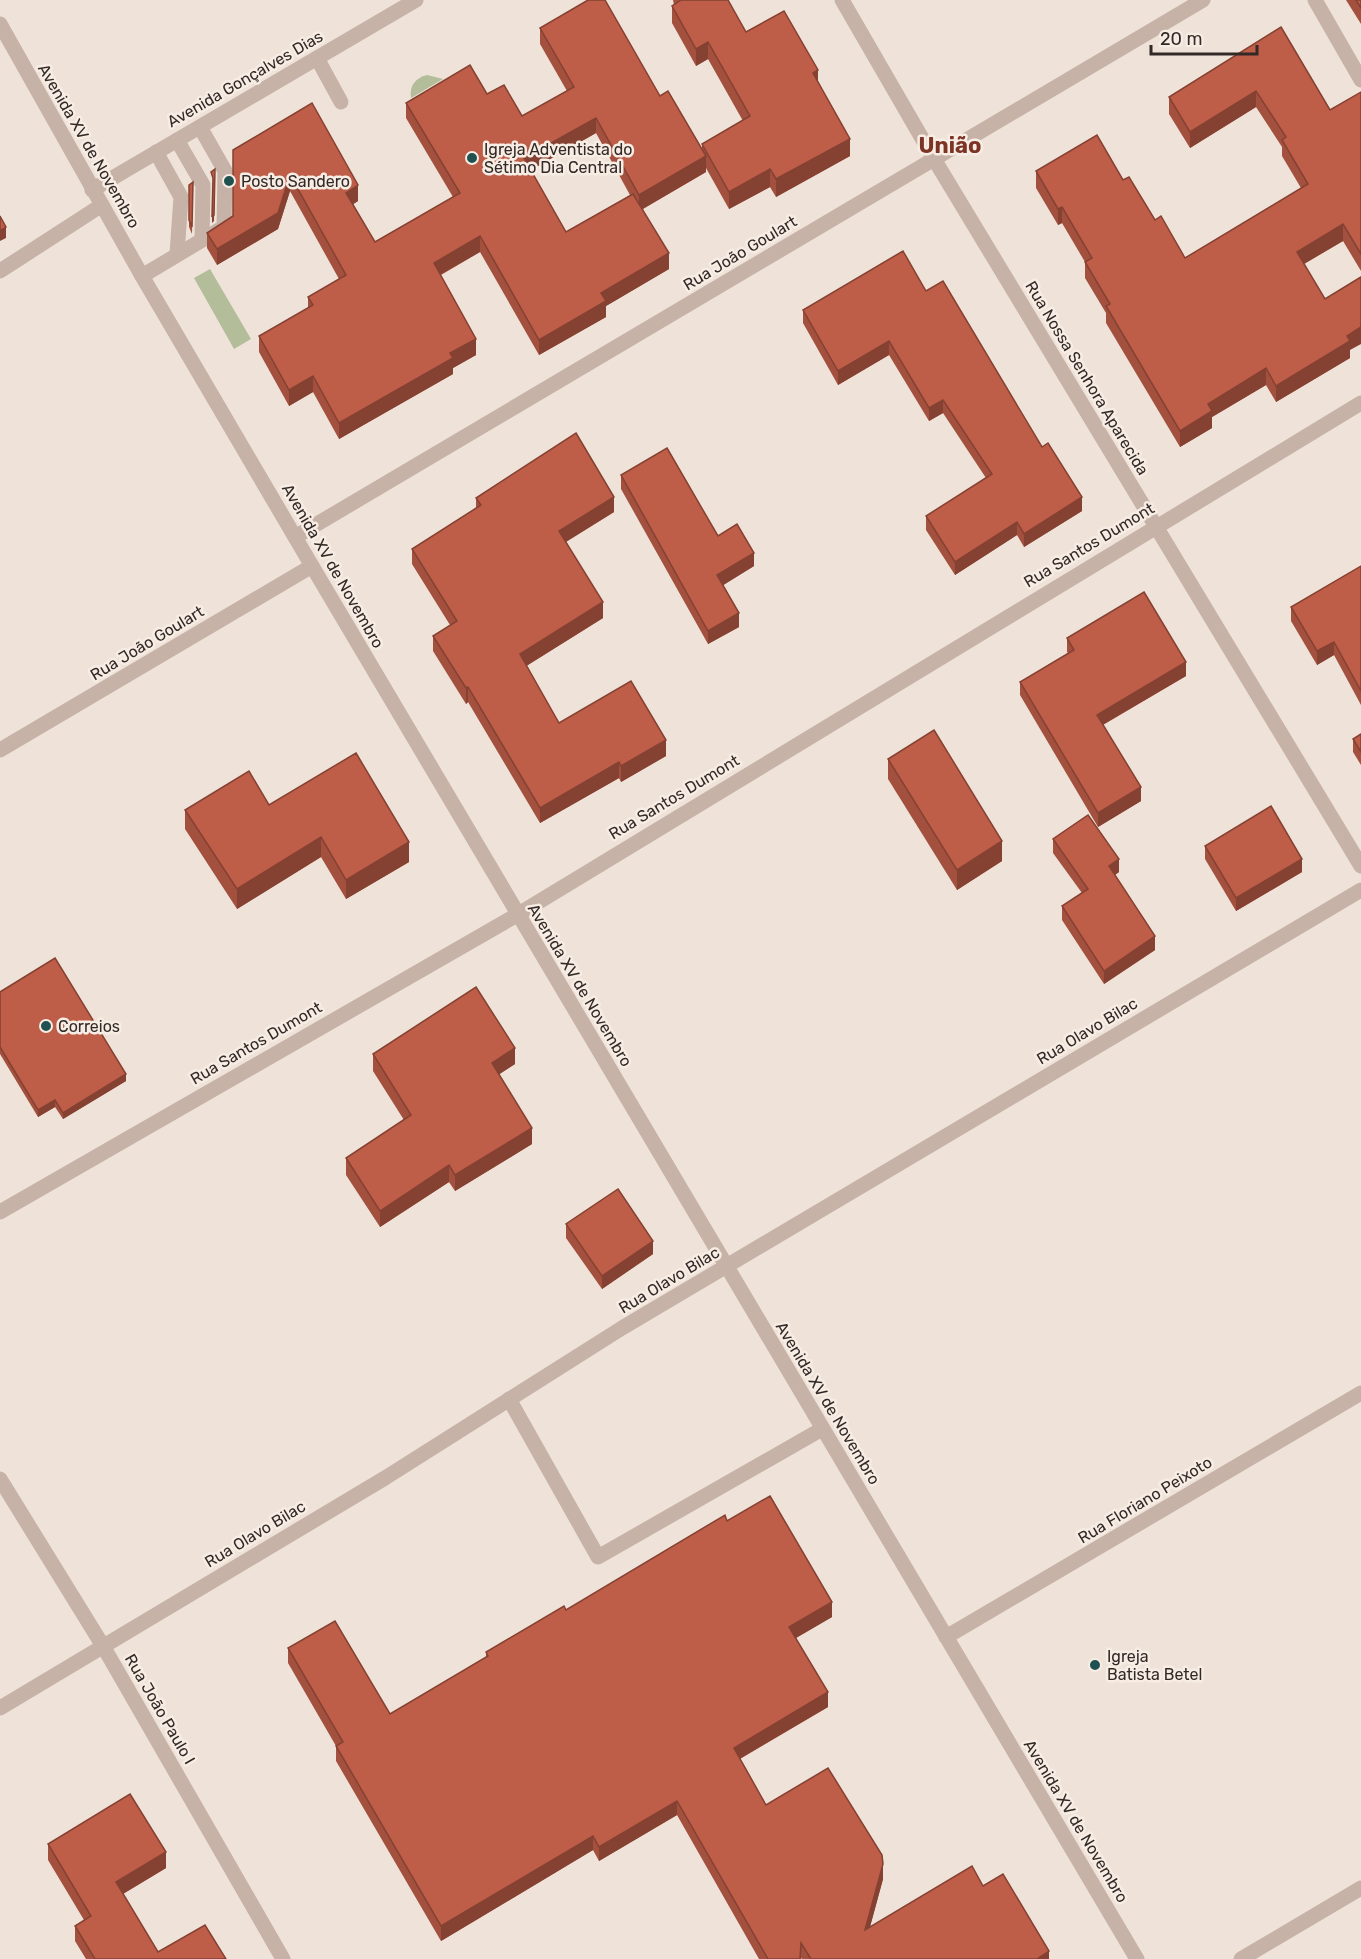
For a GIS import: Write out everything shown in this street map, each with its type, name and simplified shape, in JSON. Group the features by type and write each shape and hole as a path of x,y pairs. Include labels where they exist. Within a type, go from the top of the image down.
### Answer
{"street":[{"name":"Avenida Gonçalves Dias","path":"92,190 416,0"},
{"name":"Rua Nossa Senhora Aparecida","path":"842,0 934,159 1361,866"},
{"name":"Rua João Goulart","path":"295,537 1203,0"},
{"path":"1315,0 1361,80"},
{"name":"Avenida XV de Novembro","path":"0,24 92,190 517,915 1137,1959"},
{"path":"317,58 341,102"},
{"path":"142,276 224,227 225,171 200,127"},
{"path":"177,140 203,185 202,240"},
{"path":"156,152 181,197 177,254"},
{"path":"0,271 102,205"},
{"name":"Rua Santos Dumont","path":"0,1212 517,915 1361,403"},
{"name":"Rua João Goulart","path":"0,750 312,566"},
{"name":"Rua Olavo Bilac","path":"0,1707 385,1478 509,1399 726,1267 1361,890"},
{"name":"Rua Floriano Peixoto","path":"946,1637 1361,1393"},
{"path":"509,1399 598,1557 822,1429"},
{"name":"Rua João Paulo I","path":"0,1479 103,1646 283,1959"},
{"path":"1241,1959 1361,1888"}],"green space":[{"path":"427,75 443,79 411,98 414,83"},
{"path":"210,269 251,339 234,349 194,278"}],"building":[{"path":"588,0 605,0 660,96 668,91 706,156 639,195 596,118 524,158 566,232 633,194 669,253 601,293 606,301 539,340 480,236 434,263 476,339 450,353 453,358 339,423 313,376 289,390 259,336 313,305 308,297 346,275 290,175 278,213 217,249 207,233 233,216 233,150 312,103 358,185 346,193 375,242 460,193 406,103 470,65 487,94 504,85 522,116 574,87 540,28"},
{"path":"681,0 728,0 746,32 784,11 818,70 813,73 850,139 776,179 770,169 729,192 702,144 750,116 708,42 696,49 672,6"},
{"path":"1281,27 1330,110 1361,92 1361,254 1343,224 1297,252 1325,299 1361,277 1361,327 1347,336 1350,341 1276,386 1266,368 1208,404 1212,411 1180,431 1106,306 1110,304 1085,262 1092,258 1062,207 1058,209 1036,171 1097,135 1123,180 1129,177 1155,220 1161,216 1185,258 1308,184 1282,140 1286,137 1256,91 1190,132 1169,97"},
{"path":"215,169 214,215 212,216 213,178 211,172"},
{"path":"193,182 192,227 189,220 189,185"},
{"path":"0,216 6,227 0,231"},
{"path":"903,251 926,291 943,281 1042,447 1048,443 1082,497 1024,534 1017,522 955,562 926,516 992,474 943,400 929,408 889,341 838,371 803,310"},
{"path":"576,433 614,497 559,531 603,602 520,654 559,723 631,681 666,740 621,766 619,762 540,808 468,687 466,688 433,636 457,621 412,549 481,505 476,498"},
{"path":"667,448 718,536 737,524 754,553 717,575 739,613 708,631 621,475"},
{"path":"1361,566 1361,691 1334,642 1317,651 1291,607"},
{"path":"1144,592 1186,662 1097,715 1141,787 1098,813 1020,682 1074,650 1067,638"},
{"path":"934,730 1002,841 957,870 888,759"},
{"path":"1361,734 1361,752 1353,739"},
{"path":"356,753 409,842 346,880 321,837 237,889 185,810 249,771 269,805"},
{"path":"1271,806 1302,859 1236,898 1205,846"},
{"path":"1088,815 1119,859 1109,866 1155,936 1104,971 1062,906 1088,889 1053,839"},
{"name":"Correios","path":"55,958 126,1074 63,1113 55,1100 38,1110 0,1047 0,992"},
{"path":"476,987 515,1048 492,1063 532,1128 455,1175 449,1165 380,1211 346,1158 411,1115 373,1054"},
{"path":"618,1189 653,1241 602,1276 566,1224"},
{"path":"770,1496 832,1602 789,1627 828,1692 734,1748 766,1805 828,1768 882,1855 883,1864 865,1930 972,1866 983,1886 1003,1874 1049,1951 1037,1959 811,1959 801,1943 800,1959 768,1959 677,1801 599,1847 593,1836 441,1926 336,1746 343,1742 288,1648 335,1621 390,1714 488,1656 486,1652 564,1606 566,1610 725,1515 727,1521"},
{"path":"130,1794 166,1852 116,1882 158,1952 205,1925 226,1959 95,1959 75,1926 91,1916 48,1844"}],"place":[{"name":"Igreja Adventista do Sétimo Dia Central","path":"472,158"},
{"name":"Posto Sandero","path":"229,181"},
{"name":"Correios","path":"46,1026"},
{"name":"Igreja Batista Betel","path":"1095,1665"}],"district":[{"name":"União","path":"950,145"}]}
